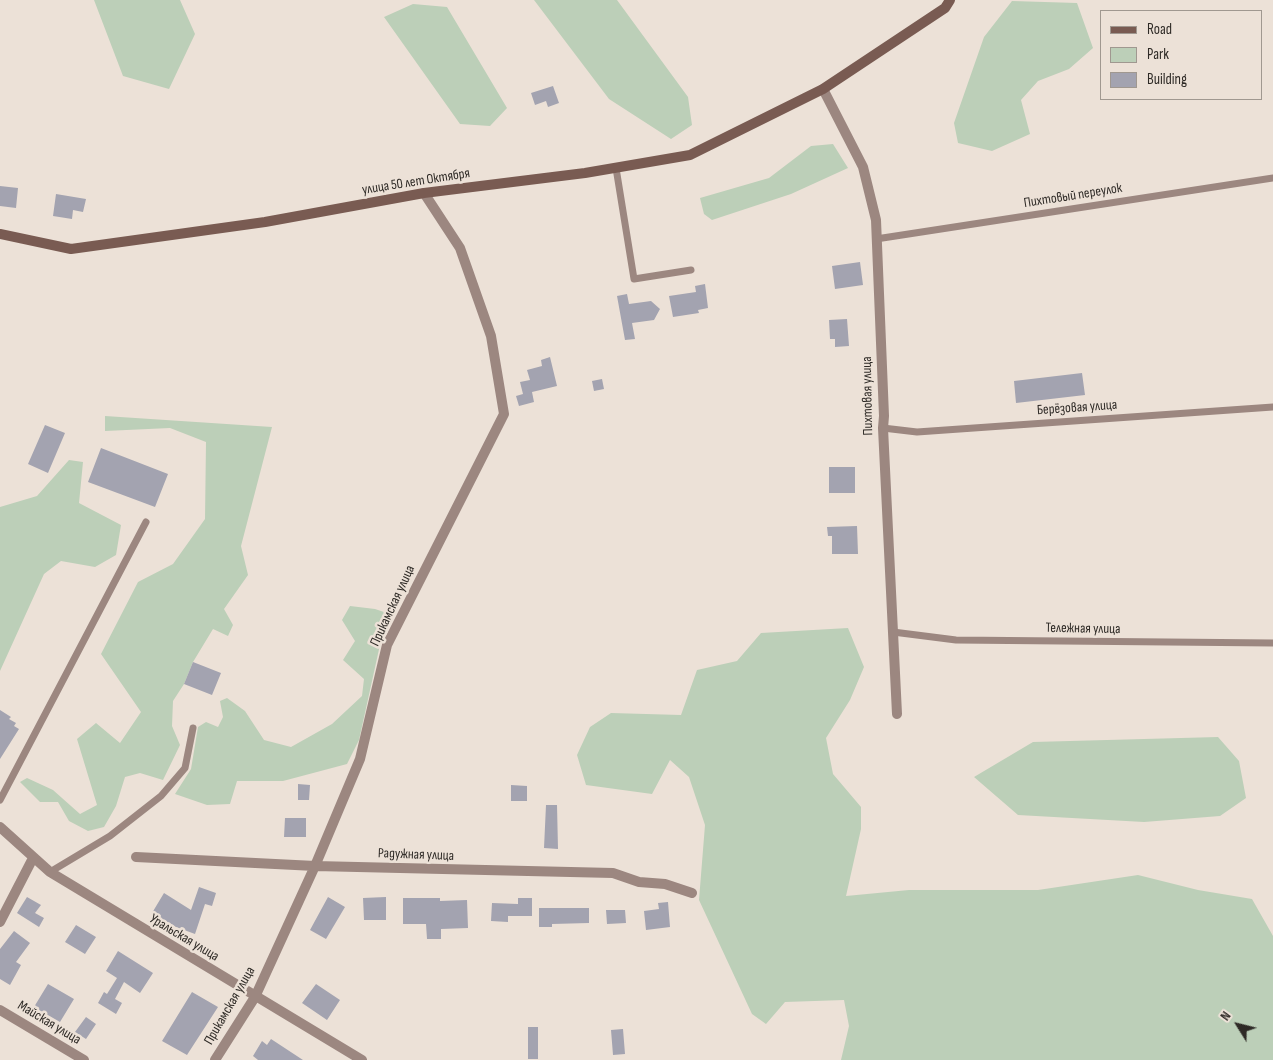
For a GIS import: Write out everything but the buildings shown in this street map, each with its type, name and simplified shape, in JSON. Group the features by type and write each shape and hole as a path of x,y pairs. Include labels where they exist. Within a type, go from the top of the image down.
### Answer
{"main road":[{"name":"улица 50 лет Октября","path":"0,234 71,249 265,222 424,193 616,168 690,156 823,89 945,8 950,0"}],"street":[{"name":"Пихтовая улица","path":"823,89 863,167 876,220 883,428 898,714"},
{"name":"Прикамская улица","path":"215,1060 255,997 315,866 360,759 387,644 504,414 491,336 460,248 424,193"},
{"name":"Уральская улица","path":"0,827 50,872 362,1060"},
{"name":"Радужная улица","path":"136,857 315,866 613,872 639,882 665,884 692,893"},
{"path":"0,922 34,858"},
{"name":"Майская улица","path":"0,1010 84,1060"}],"lane":[{"path":"616,168 634,280 691,270"},
{"name":"Пихтовый переулок","path":"876,239 1273,178"},
{"name":"Берёзовая улица","path":"883,428 917,432 1273,406"},
{"path":"0,800 146,522"},
{"name":"Тележная улица","path":"893,632 956,640 1273,643"},
{"path":"50,872 110,836 161,796 185,768 193,728"}],"green space":[{"path":"94,0 180,0 195,34 169,89 123,76"},
{"path":"534,0 617,0 688,97 692,125 671,139 609,99"},
{"path":"1012,1 1077,3 1093,48 1069,69 1038,81 1021,100 1030,134 992,151 958,143 954,123 984,37"},
{"path":"413,4 447,7 507,108 490,126 460,124 384,17"},
{"path":"833,144 848,168 791,194 712,220 704,214 700,198 769,178 811,146"},
{"path":"105,416 272,427 241,546 248,575 224,609 233,625 228,636 213,629 173,701 172,726 180,745 163,780 140,773 125,777 116,806 104,827 88,831 69,821 58,802 40,802 20,782 27,778 53,790 80,814 97,805 77,739 96,723 120,743 141,712 101,654 138,582 173,564 205,519 206,442 170,428 105,431"},
{"path":"69,460 83,462 79,503 121,525 116,555 95,567 61,561 44,574 0,671 0,507 37,496"},
{"path":"350,606 375,609 387,613 359,740 347,764 283,781 237,781 230,804 207,805 175,794 191,769 198,727 206,722 218,727 223,717 220,701 227,698 245,711 264,740 291,747 332,724 362,696 364,679 343,660 355,641 342,620"},
{"path":"848,628 864,667 850,700 826,738 833,774 861,807 861,829 846,896 909,890 1038,890 1138,875 1198,890 1252,899 1273,936 1273,1060 841,1060 849,1026 844,1000 785,1002 766,1024 752,1014 699,900 705,825 689,777 670,760 652,794 586,785 577,755 590,727 611,713 681,715 697,670 737,661 761,633"},
{"path":"1218,737 1239,761 1246,798 1220,816 1144,822 1018,815 974,777 1033,742"}]}
